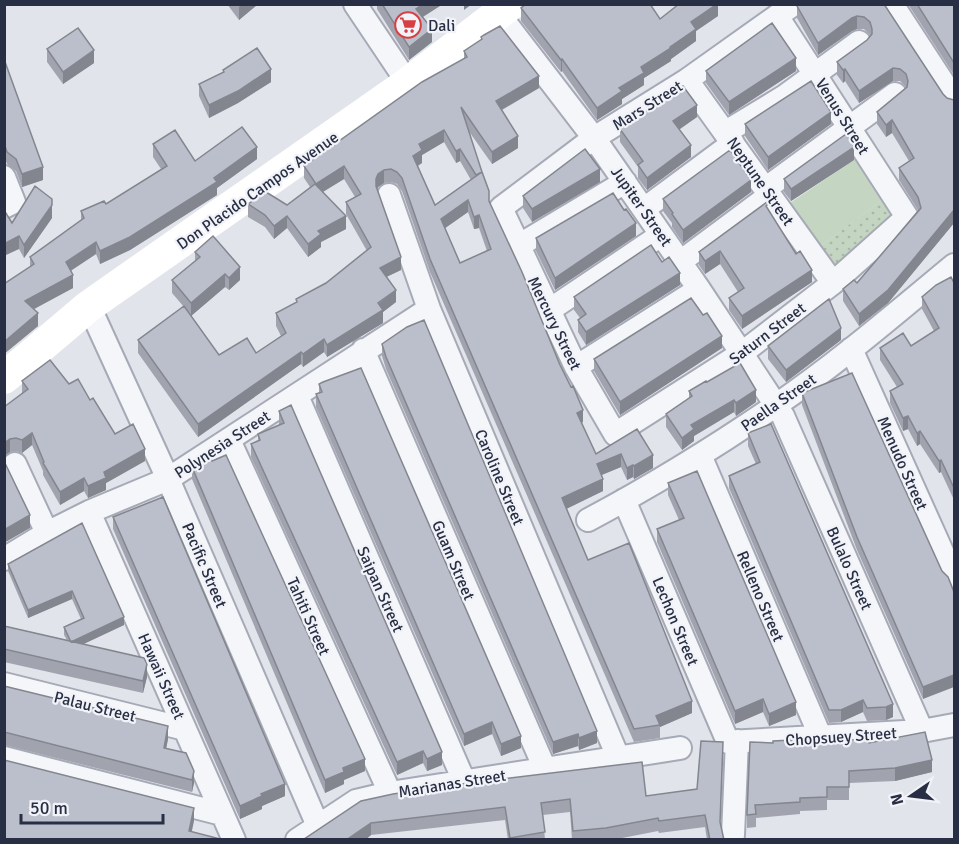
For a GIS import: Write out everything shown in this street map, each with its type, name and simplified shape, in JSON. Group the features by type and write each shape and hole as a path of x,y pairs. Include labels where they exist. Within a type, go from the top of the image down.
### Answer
{"main road":[{"name":"Don Placido Campos Avenue","path":"4,378 89,306 408,83 505,9"}],"street":[{"path":"355,4 408,83"},
{"path":"892,4 954,99"},
{"name":"Jupiter Street","path":"505,9 681,262 776,405"},
{"name":"Mars Street","path":"501,208 594,138 687,80 786,10"},
{"name":"Venus Street","path":"786,10 816,73 907,217"},
{"path":"644,209 729,138 859,42"},
{"name":"Neptune Street","path":"687,80 833,283"},
{"path":"681,262 850,127 895,94"},
{"path":"4,177 14,202 4,207"},
{"path":"518,246 625,182"},
{"name":"Caroline Street","path":"389,195 429,309 618,757"},
{"name":"Mercury Street","path":"501,208 576,367 615,434"},
{"name":"Saturn Street","path":"615,434 742,353 833,283 907,217"},
{"path":"548,311 661,235"},
{"name":"Paella Street","path":"588,520 700,455 776,405 851,349 954,265"},
{"path":"576,367 699,289"},
{"name":"Pacific Street","path":"89,306 168,479 318,826"},
{"name":"Polynesia Street","path":"4,559 47,533 89,512 168,479 429,309"},
{"name":"Menudo Street","path":"851,349 954,578"},
{"name":"Guam Street","path":"363,350 545,769"},
{"name":"Saipan Street","path":"297,396 465,782"},
{"name":"Bulalo Street","path":"776,405 783,416 922,730"},
{"name":"Tahiti Street","path":"229,440 390,793"},
{"name":"Relleno Street","path":"700,455 821,738"},
{"path":"15,464 47,533"},
{"name":"Lechon Street","path":"624,500 732,741"},
{"name":"Hawaii Street","path":"89,512 234,840"},
{"name":"Palau Street","path":"4,684 185,729"},
{"name":"Chopsuey Street","path":"732,741 821,738 922,730 954,725"},
{"path":"732,741 733,835"},
{"name":"Marianas Street","path":"297,840 356,801 390,793 680,748"},
{"path":"4,758 222,814"}],"green space":[{"path":"858,157 886,197 814,251 783,208"},
{"path":"886,197 898,214 831,275 814,251"}],"building":[{"path":"382,4 423,4 416,9 432,29 409,47"},
{"path":"526,4 650,4 660,19 679,4 717,4 691,22 696,29 641,67 644,73 619,88 622,91 597,108 521,8"},
{"path":"798,4 884,4 943,94 954,100 954,210 888,290 859,314 843,289 854,280 857,283 921,208 918,197 899,168 914,158 892,120 886,125 877,112 907,87 908,81 906,74 900,69 893,68 859,91 845,69 843,70 837,62 872,34 870,22 864,17 852,18 818,43 797,6"},
{"path":"917,4 954,4 954,63"},
{"path":"772,23 796,58 729,102 706,71"},
{"path":"500,26 539,76 496,101 518,136 492,152 461,107 489,191 489,201 522,272 560,365 571,387 573,386 583,410 577,413 596,454 637,429 653,455 627,468 621,454 597,464 603,479 562,498 588,560 629,543 692,701 656,716 660,725 634,729 430,259 402,178 397,172 391,169 384,170 378,174 376,179 376,186 401,257 380,268 396,290 378,303 383,310 327,345 324,339 303,354 301,352 198,424 138,340 184,306 219,355 247,338 256,353 286,333 276,313 326,283 371,247 346,202 361,194 344,166 316,184 304,166 422,82 467,57 464,51 482,39 481,37","holes":["444,130 456,151 460,149 476,175 482,172 435,205 413,156 422,150 419,144","468,200 474,217 479,215 491,249 460,263 441,219"]},
{"path":"78,28 94,50 63,72 47,49"},
{"path":"257,48 271,69 238,91 209,105 199,84 224,72 223,70"},
{"path":"4,59 43,167 22,174 16,159 7,152 4,143"},
{"path":"811,81 831,112 768,157 745,124"},
{"path":"683,86 697,105 673,121 691,145 647,178 638,165 643,161 620,129"},
{"path":"242,127 257,147 214,178 217,182 130,237 100,251 96,242 66,262 73,275 25,301 38,313 4,342 4,284 34,264 30,257 84,218 81,211 104,201 106,204 167,166 153,144 175,130 195,161"},
{"path":"846,134 854,147 791,189 784,179"},
{"path":"585,149 600,169 532,209 523,196"},
{"path":"730,150 751,180 683,230 663,199"},
{"path":"315,184 346,216 318,231 321,234 308,244 287,216 274,226 265,215 248,204 266,192 287,205"},
{"path":"35,186 52,199 52,205 24,245 19,236 4,244 4,210 12,223"},
{"path":"613,193 636,223 555,278 536,238"},
{"path":"767,202 766,206 796,254 800,251 812,270 742,316 729,298 744,288 720,251 705,261 699,252"},
{"path":"213,236 240,267 229,278 225,274 191,303 172,280 200,257 195,252"},
{"path":"651,245 662,262 669,257 680,273 586,332 578,320 586,314 574,297"},
{"path":"951,277 954,283 954,488 941,460 939,461 920,431 917,433 908,416 903,418 890,391 903,384 880,348 903,333 911,346 939,328 922,297 936,285"},
{"path":"691,298 703,315 707,313 722,336 620,402 594,359"},
{"path":"829,299 841,328 786,370 768,346"},
{"path":"424,320 597,731 579,738 578,734 553,742 386,357 382,344 407,327"},
{"path":"50,360 69,384 78,379 90,400 93,398 115,434 133,424 145,449 104,472 106,478 88,486 84,478 60,492 43,463 32,433 22,440 10,439 4,443 4,407 28,389 22,381"},
{"path":"740,363 756,390 736,403 734,400 691,425 694,429 682,438 666,414 692,396 689,391"},
{"path":"361,368 521,736 501,744 492,722 464,734 316,394 322,392 319,384"},
{"path":"852,373 942,571 948,577 954,592 954,675 923,687 857,537 802,393"},
{"path":"291,405 442,752 427,759 423,751 397,762 251,444 260,440 258,434 284,423 279,411"},
{"path":"771,424 893,704 886,707 867,708 863,700 841,710 829,710 729,476 760,462 748,433"},
{"path":"226,455 365,759 343,768 344,772 325,780 192,467 202,460 210,458 212,461"},
{"path":"4,461 30,515 4,530"},
{"path":"697,471 796,702 769,714 763,699 735,711 657,529 684,518 668,483"},
{"path":"163,497 285,784 240,806 113,517"},
{"path":"82,523 124,617 71,642 64,627 84,618 72,591 28,610 8,564"},
{"path":"4,626 144,658 147,664 143,681 4,649"},
{"path":"4,686 168,726 164,748 186,753 194,771 192,780 4,732"},
{"path":"925,732 932,760 895,768 849,771 849,787 827,787 827,797 800,798 800,802 755,805 756,814 747,815 750,742 773,743 773,741 813,739 868,740 869,743"},
{"path":"701,741 723,742 720,822 724,840 710,840 705,815 659,821 658,818 606,828 573,831 570,799 541,803 545,832 510,838 505,807 371,823 346,840 301,840 361,801 445,786 642,762 646,796 697,789"},
{"path":"4,760 194,808 189,831 224,840 4,840"}],"place":[{"name":"Dali","path":"408,25"}]}
